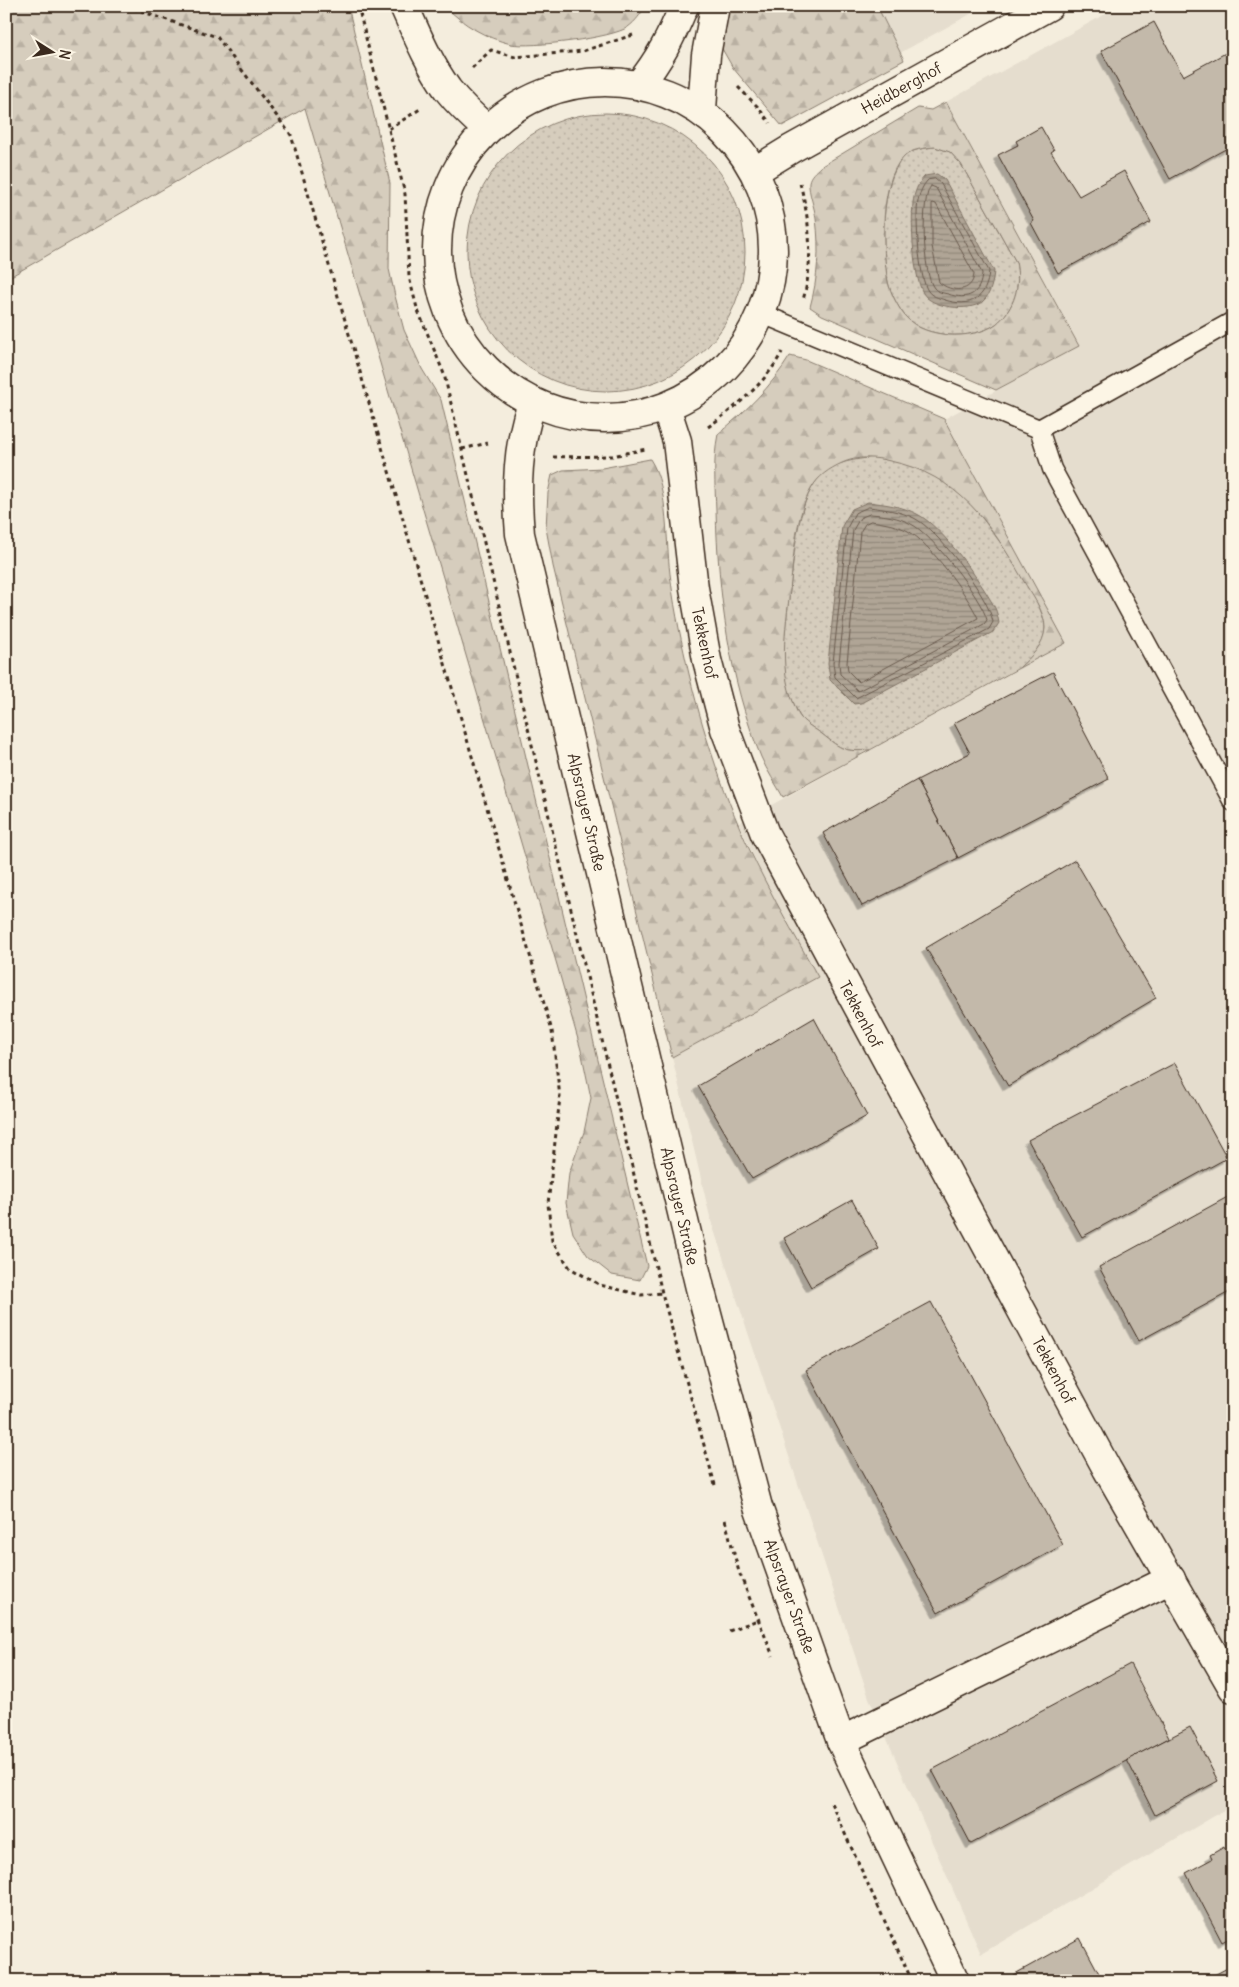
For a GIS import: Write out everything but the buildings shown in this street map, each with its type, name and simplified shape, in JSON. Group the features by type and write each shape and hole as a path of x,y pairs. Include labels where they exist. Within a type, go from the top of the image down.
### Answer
{"street":[{"path":"404,6 431,63 449,90 467,111 487,129"},
{"path":"638,84 656,64 670,40 684,6"},
{"path":"702,110 706,55 714,6"},
{"name":"Heidberghof","path":"755,171 1049,6"},
{"path":"606,81 638,84 670,95 702,110 737,144 755,171 770,217 773,249 770,282 760,314 747,341 728,365 705,385 680,401 651,412 621,418 591,418 561,413 532,402 506,388 484,369 466,346 451,320 441,292 436,263 436,234 442,204 449,186 468,151 487,129 513,109 542,94 565,87 606,81"},
{"name":"Alpsrayer Straße","path":"532,402 520,450 517,497 520,534 700,1288 758,1507 841,1740 955,1981"},
{"name":"Tekkenhof","path":"666,407 677,441 694,588 707,660 725,729 765,834 1107,1469 1233,1688"},
{"path":"841,1740 1171,1579"}],"lane":[{"path":"760,314 1039,429 1052,469 1233,802"},
{"path":"1039,429 1233,321"}],"path":[{"path":"126,6 217,37 291,135 552,1031 560,1097 548,1204 552,1240 570,1268 600,1285 640,1295 700,1288"},
{"path":"390,129 449,90 491,50 516,57 583,50 636,34 670,40"},
{"path":"462,449 489,443 556,458 612,456 677,441 706,428 735,408 761,382 780,356 794,328 804,297 809,268 808,212 791,150 757,106 706,55"}],"shaded area":[{"path":"877,6 985,6 900,53"},
{"path":"1120,6 1233,6 1233,1805 981,1954 869,1698 711,1221 672,1057 685,1050 763,877 739,823 1065,643 944,419 1079,345 946,102"}],"green space":[{"path":"6,6 348,6 390,183 389,269 395,296 404,330 422,369 441,400 647,1266 640,1280 612,1275 588,1256 573,1233 566,1203 569,1173 584,1132 591,1098 581,1050 305,108 6,279"},
{"path":"445,6 645,6 640,15 628,27 619,31 571,41 521,45 511,44 484,34 467,25"},
{"path":"728,6 877,6 904,60 782,126 733,68 721,47"},
{"path":"946,102 1079,346 996,390 822,315 810,307 815,285 818,252 816,219 809,186 813,173 918,108 931,110","holes":["935,147 950,152 961,164 1016,262 1018,279 1012,304 1003,318 986,330 961,335 931,332 915,325 905,316 889,286 884,253 886,200 895,169 906,154 923,148"]},
{"path":"620,113 659,123 672,129 705,153 722,175 735,199 743,225 745,252 743,279 735,305 722,329 705,351 683,368 659,381 620,391 592,391 553,381 540,375 507,351 498,340 483,318 469,279 467,238 477,199 483,186 507,153 518,144 540,129 579,115"},
{"path":"935,147 950,152 961,164 1016,262 1017,287 1008,311 996,324 986,330 974,333 943,334 931,332 915,325 900,309 888,282 884,253 884,217 890,183 896,169 907,154 919,149"},
{"path":"790,356 806,360 944,419 1066,643 1019,668 1032,655 1042,640 1045,628 1043,615 998,539 970,504 954,490 935,477 914,468 884,460 866,458 842,463 824,473 814,484 806,500 799,522 786,627 786,674 796,710 805,722 834,744 844,749 855,751 870,750 783,797 761,757 750,728 733,667 719,573 715,452 718,434 757,398 775,378"},
{"path":"873,457 904,464 927,472 947,483 965,498 986,523 1025,580 1042,615 1045,627 1040,645 1019,668 870,750 855,751 844,749 834,744 800,716 794,704 785,674 784,643 796,539 808,495 815,483 828,469 846,462"},
{"path":"650,459 661,486 664,501 669,566 681,640 711,752 751,853 818,977 672,1057 553,566 546,528 548,493 552,475 563,470 602,468"}],"water":[{"path":"937,174 945,180 994,271 988,296 976,305 960,308 942,305 927,298 920,285 917,274 912,224 915,192 925,176"},
{"path":"868,502 911,511 927,520 938,530 961,556 981,584 995,608 999,623 993,632 861,703 854,704 830,680 828,663 842,526 852,509"}]}
